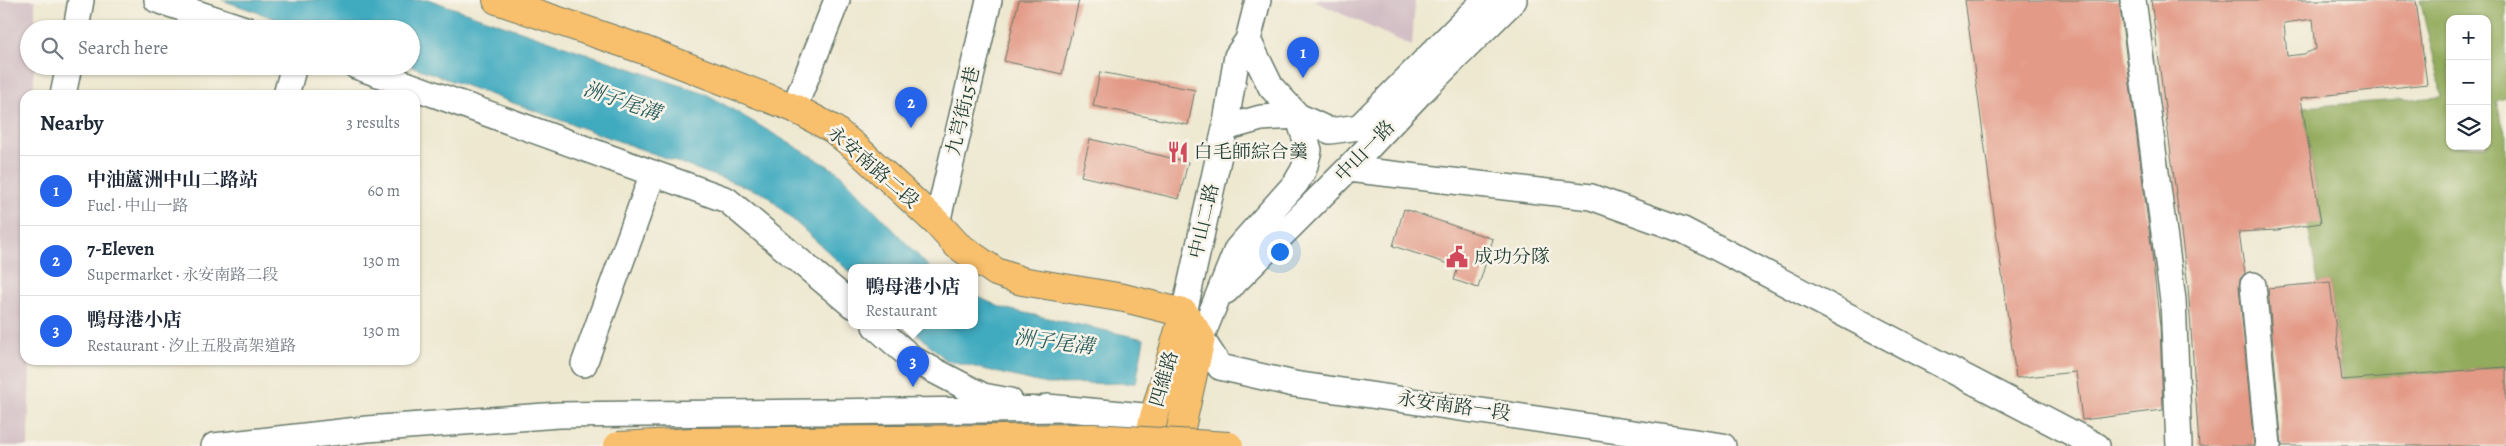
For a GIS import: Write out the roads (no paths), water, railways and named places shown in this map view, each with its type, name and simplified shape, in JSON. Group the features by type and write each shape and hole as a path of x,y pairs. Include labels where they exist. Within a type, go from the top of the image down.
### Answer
{"main road":[{"name":"永安南路二段","path":"497,0 644,50 794,108 840,134 937,223 957,245 996,272 1022,281 1124,298 1184,313"},
{"path":"1184,313 1202,338"},
{"name":"四維路","path":"1147,446 1184,313"},
{"name":"四維路","path":"1176,446 1202,338"},
{"path":"618,446 692,442 1093,438 1229,446"}],"street":[{"path":"78,20 81,0"},
{"path":"156,0 217,20"},
{"path":"794,108 837,0"},
{"name":"九芎街15巷","path":"937,223 989,0"},
{"name":"中山二路","path":"1184,313 1225,128 1237,56 1248,40 1258,0"},
{"name":"中山一路","path":"1248,40 1271,86 1298,116 1330,131 1359,127 1485,0"},
{"name":"中山一路","path":"1215,302 1514,0"},
{"path":"2133,0 2173,300 2179,446"},
{"path":"64,90 67,75"},
{"path":"287,90 292,75"},
{"path":"381,75 727,200 848,302"},
{"path":"1225,128 1261,118 1298,116"},
{"name":"中山一路","path":"1202,338 1237,249 1296,183 1304,169 1309,150 1298,116"},
{"path":"1348,169 1591,197 1683,230 2098,446"},
{"path":"584,364 653,173"},
{"path":"2253,284 2268,446"},
{"path":"878,329 914,360 983,396 1063,409 1154,416"},
{"name":"永安南路一段","path":"1202,338 1220,367 1294,384 1723,446"},
{"path":"214,446 368,429 560,415 1063,409"}],"water":[{"name":"洲子尾溝","path":"222,0 430,0 708,95 838,172 926,264 848,264 848,270 765,194 420,69 420,20 279,20"},
{"name":"洲子尾溝","path":"978,297 1002,308 1144,339 1136,383 1046,384 946,360 912,329 978,329"}],"place":[{"name":"中油蘆洲中山二路站","path":"1303,78"},
{"name":"7-Eleven","path":"911,128"},
{"name":"白毛師綜合羹","path":"1178,152"},
{"name":"成功分隊","path":"1457,257"},
{"name":"鴨母港小店","path":"913,387"}]}
